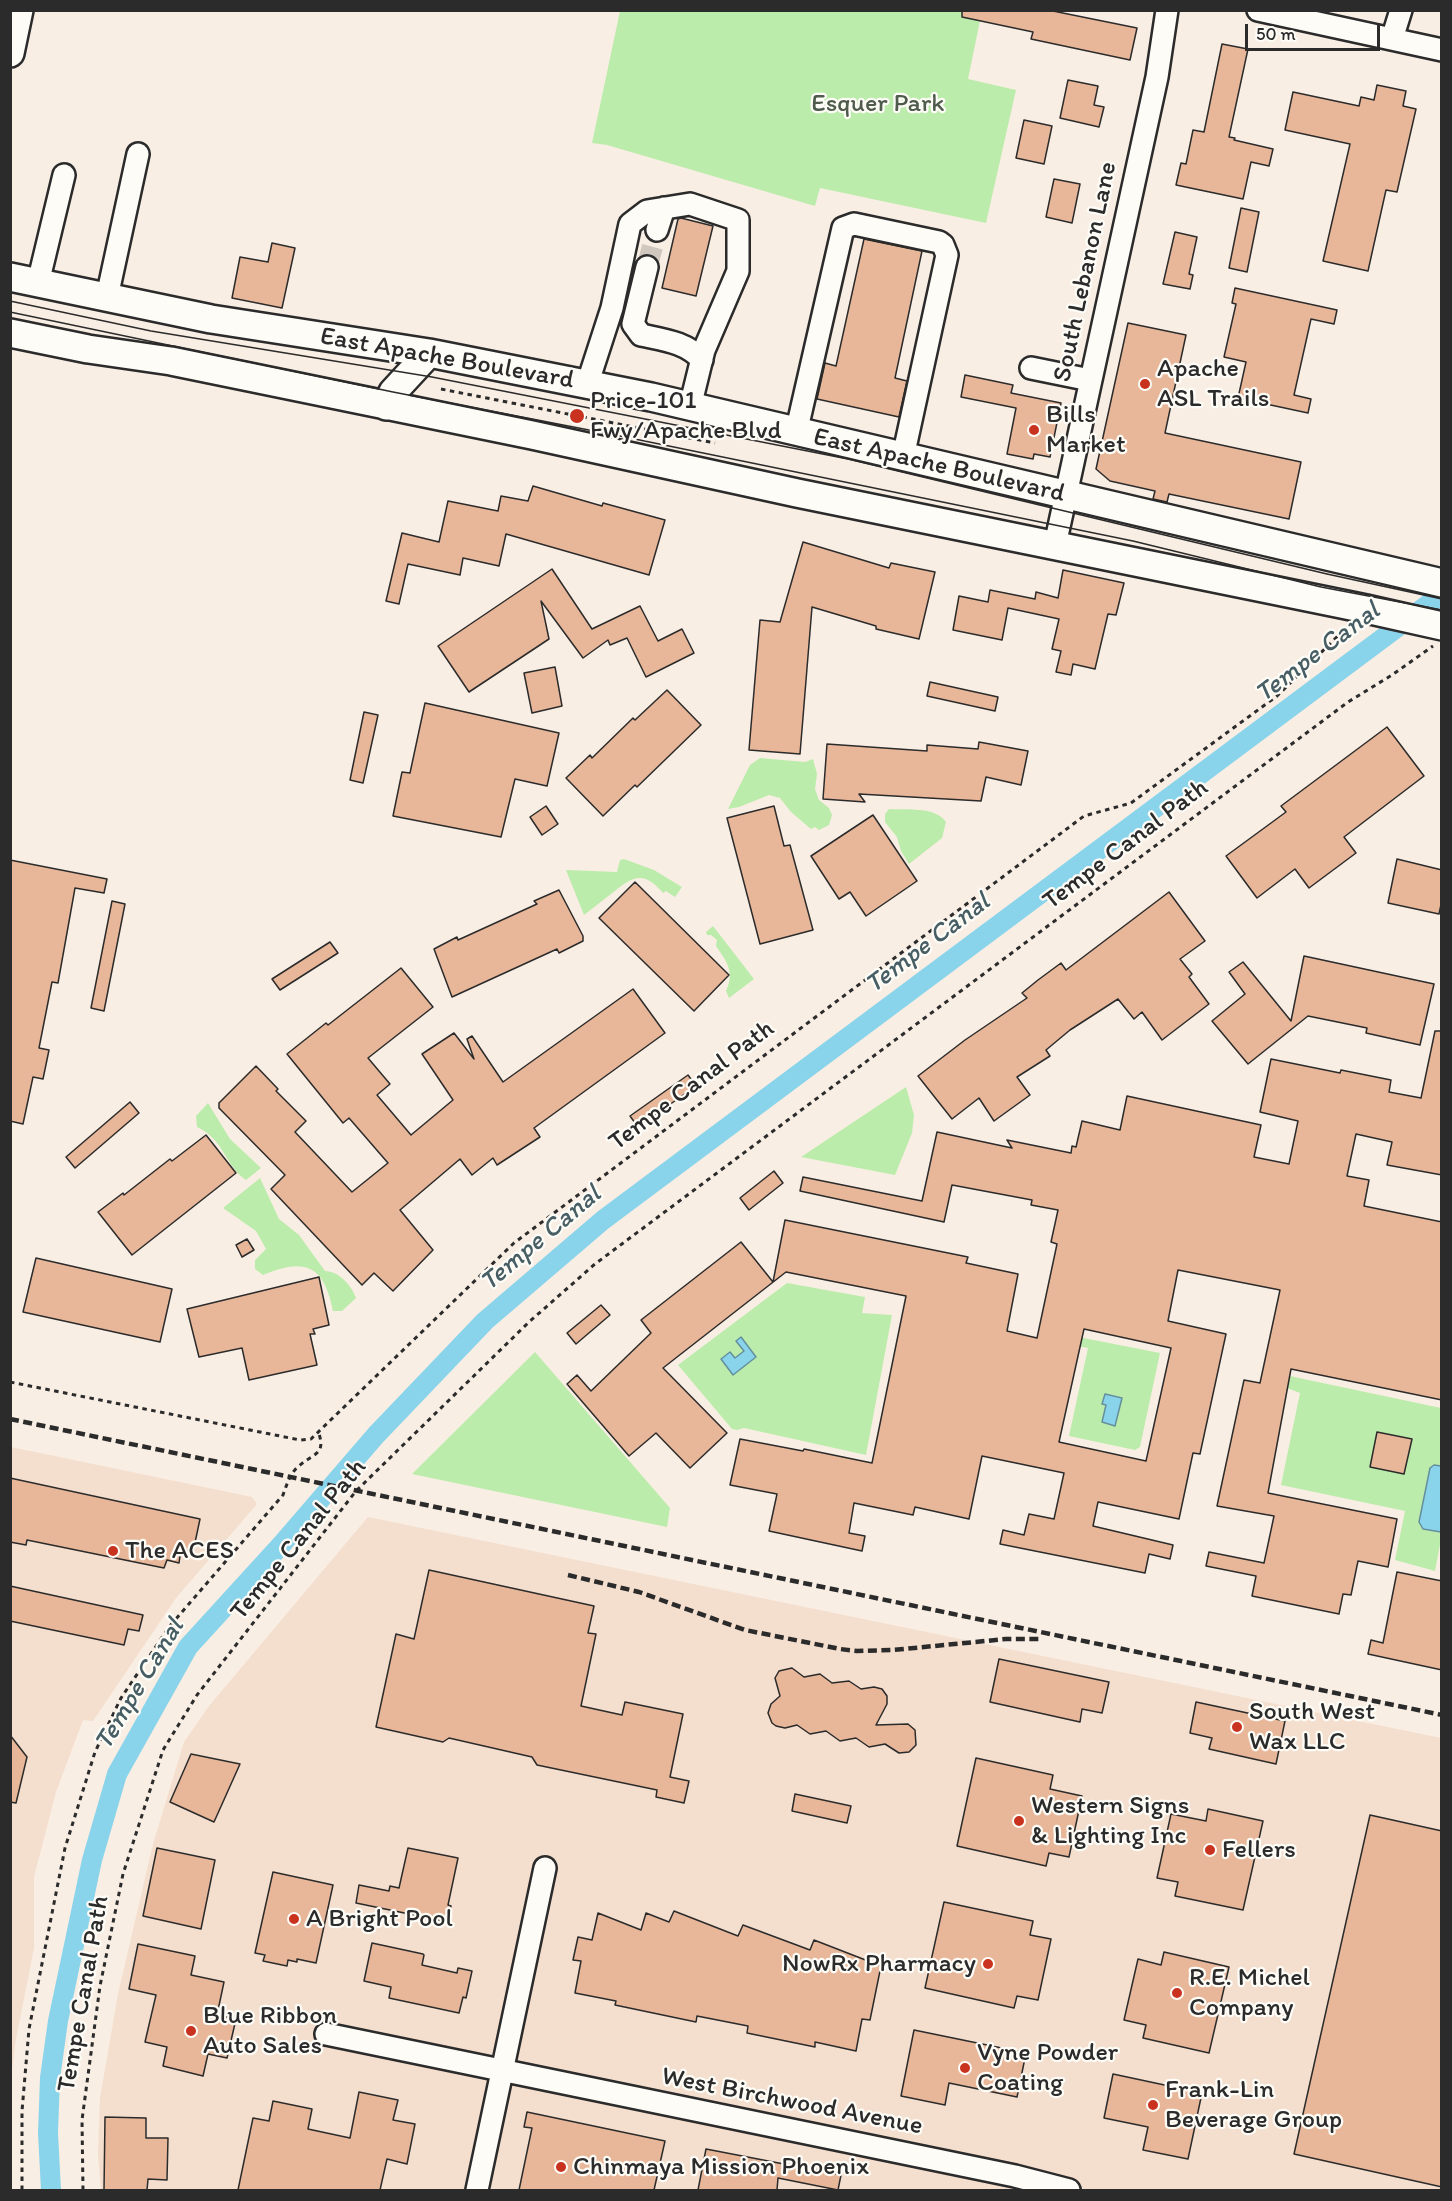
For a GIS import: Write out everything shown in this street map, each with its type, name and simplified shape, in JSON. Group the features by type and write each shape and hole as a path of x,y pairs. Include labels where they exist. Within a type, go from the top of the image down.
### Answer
{"main road":[{"path":"10,53 19,10"},
{"name":"East Apache Boulevard","path":"10,277 211,319 429,353 690,407 1434,582"},
{"name":"East Apache Boulevard","path":"10,333 88,349 171,361 532,435 797,493 1375,611 1440,631"},
{"path":"386,406 393,392 429,353"}],"street":[{"name":"South Lebanon Lane","path":"1055,545 1157,77 1167,10"},
{"path":"1258,10 1442,50"},
{"path":"1392,39 1401,10"},
{"path":"107,297 138,154"},
{"path":"38,283 64,175"},
{"path":"587,385 612,308 630,224 647,211 690,204 738,220 738,272 704,350 690,407"},
{"path":"657,230 664,208"},
{"path":"796,433 843,228 854,224 939,242 947,255 903,457"},
{"path":"647,267 633,324 641,335 676,343 693,350 702,360"},
{"path":"1032,368 1090,380"},
{"path":"477,2190 545,1868"},
{"name":"West Birchwood Avenue","path":"326,2034 1015,2175 1069,2190"}],"path":[{"path":"441,389 715,443"},
{"name":"Tempe Canal Path","path":"22,2190 22,2111 29,2029 65,1848 95,1752 121,1698 169,1627 282,1495 296,1469 321,1449 319,1434 514,1243 1084,816 1131,802 1276,696 1375,611"},
{"name":"Tempe Canal Path","path":"83,2190 82,2120 100,1986 123,1874 163,1750 197,1695 356,1491 521,1330 595,1264 1348,702 1392,675 1440,631"},
{"path":"10,1382 300,1440 311,1440 319,1434"}],"shaded area":[{"name":"The ACES","path":"11,1447 252,1497 257,1504 176,1598 93,1721 83,1720 56,1792 34,1877 34,1948 11,2077"},
{"path":"368,1517 1441,1738 1441,2190 101,2190 98,2154 100,2098 118,1994 153,1844 184,1742 209,1706"}],"green space":[{"name":"Esquer Park","path":"620,11 982,11 968,79 1016,90 986,223 820,188 815,206 607,145 592,143"},
{"path":"760,758 805,762 813,759 817,774 815,789 819,800 829,808 832,815 829,825 819,830 815,827 811,829 791,812 780,798 769,795 728,809 750,765"},
{"path":"889,809 935,813 946,822 942,838 909,864 901,851 897,837 885,822 885,814"},
{"path":"624,859 654,870 682,887 675,897 666,891 663,893 656,885 643,878 637,878 625,883 584,915 566,870 617,872 620,860"},
{"path":"713,926 754,979 729,998 726,991 730,978 728,967 716,946 717,940 707,935 706,932"},
{"path":"906,1087 914,1115 912,1133 895,1175 801,1157"},
{"path":"208,1103 230,1139 261,1168 246,1180 233,1168 213,1138 197,1127 196,1116"},
{"path":"260,1178 279,1219 299,1235 325,1271 340,1276 351,1289 356,1298 342,1311 333,1311 324,1284 311,1269 291,1267 263,1275 255,1269 255,1260 266,1249 256,1231 223,1208"},
{"path":"787,1283 865,1297 862,1313 892,1315 866,1455 744,1428 732,1429 678,1365"},
{"path":"1053,1332 1160,1353 1140,1447 1135,1450 1069,1436 1088,1348 1062,1343"},
{"path":"535,1352 670,1508 667,1527 412,1474"},
{"path":"1266,1371 1441,1408 1442,1534 1435,1571 1395,1560 1405,1511 1281,1485 1300,1393 1287,1388"}],"water":[{"path":"741,1337 756,1357 733,1375 721,1359 730,1352 735,1358 744,1351 736,1341"},
{"path":"1105,1394 1122,1398 1115,1426 1102,1422 1106,1405 1102,1404"},
{"path":"1434,1465 1441,1466 1441,1532 1423,1529 1419,1522 1430,1468"}],"building":[{"path":"962,10 1048,10 1137,28 1130,60 1031,39 1033,32 962,17"},
{"path":"1222,44 1248,49 1229,137 1273,149 1269,166 1251,162 1243,199 1176,185 1181,163 1186,164 1193,130 1204,132"},
{"path":"1068,80 1098,86 1094,105 1104,107 1099,127 1060,118"},
{"path":"1377,85 1406,91 1403,106 1416,109 1397,192 1386,190 1368,271 1323,261 1350,144 1285,130 1293,92 1359,106 1361,97 1374,100"},
{"path":"1024,120 1052,126 1044,164 1016,158"},
{"path":"1054,179 1080,184 1072,223 1046,217"},
{"path":"1241,208 1259,212 1247,272 1229,268"},
{"path":"678,219 713,226 696,296 662,288"},
{"path":"1175,232 1197,237 1189,274 1193,275 1190,289 1163,284"},
{"path":"864,239 922,251 895,378 907,381 899,417 817,399 825,363 836,366"},
{"path":"272,243 295,248 282,308 232,298 240,257 268,262"},
{"path":"1235,288 1337,310 1334,324 1311,319 1294,395 1311,399 1308,413 1238,398 1246,362 1224,357 1236,304 1232,303"},
{"name":"Apache ASL Trails","path":"1128,323 1186,335 1165,433 1301,462 1289,519 1169,494 1167,502 1153,499 1155,491 1110,481 1096,469"},
{"name":"Bills Market","path":"965,375 1013,385 1011,393 1061,403 1050,457 1034,454 1033,459 1007,454 1016,408 961,397"},
{"path":"533,486 602,506 603,503 665,520 649,575 506,534 499,566 463,558 460,575 408,564 399,604 386,601 402,533 439,542 448,501 498,511 501,496 528,501"},
{"path":"803,542 889,568 891,563 935,572 919,639 876,629 876,626 812,607 800,754 749,750 760,620 780,622"},
{"path":"552,569 592,629 640,606 658,641 682,629 694,653 646,677 627,638 610,645 608,640 583,658 541,601 549,639 469,692 438,646"},
{"path":"1063,570 1124,583 1116,615 1108,614 1095,669 1073,664 1071,675 1056,672 1061,651 1052,649 1059,619 1008,608 1002,640 953,630 959,596 988,602 990,590 1035,599 1036,592 1058,598"},
{"path":"555,667 562,706 532,713 524,673"},
{"path":"930,682 998,697 995,711 927,696"},
{"path":"667,690 701,725 637,787 635,785 603,816 566,778 590,755 592,758 633,718 635,720"},
{"path":"425,703 559,733 547,786 515,779 501,837 393,816 402,772 410,773"},
{"path":"364,712 378,715 363,783 350,780"},
{"path":"1387,727 1424,776 1344,837 1356,853 1309,888 1295,869 1257,898 1226,856 1286,812 1281,806"},
{"path":"979,742 1028,751 1021,785 986,777 981,801 859,794 865,802 823,799 827,744 927,751 927,745 978,749"},
{"path":"546,806 558,824 542,835 530,817"},
{"path":"774,806 784,846 790,845 813,930 760,944 727,818"},
{"path":"873,815 917,881 866,916 850,892 839,899 811,856"},
{"path":"1397,859 1442,870 1442,900 1439,914 1388,903"},
{"path":"10,860 107,879 104,893 75,888 58,983 52,982 39,1048 49,1050 43,1079 33,1077 23,1124 10,1121"},
{"path":"635,882 729,975 694,1011 599,918"},
{"path":"559,890 583,936 583,941 559,953 557,949 452,997 434,949 537,904 534,901"},
{"path":"1169,892 1205,941 1180,959 1192,974 1189,977 1209,1004 1162,1040 1142,1012 1134,1019 1118,999 1070,1030 1046,1050 1050,1056 1017,1077 1030,1095 994,1121 979,1098 952,1119 918,1076 965,1040 1027,998 1022,993 1061,963 1066,970"},
{"path":"112,901 125,904 104,1011 91,1008"},
{"path":"330,942 338,953 280,990 272,979"},
{"path":"1304,956 1434,984 1420,1045 1366,1033 1367,1028 1308,1016 1248,1064 1212,1021 1245,994 1229,972 1243,962 1291,1021"},
{"path":"401,968 433,1007 368,1058 390,1084 377,1095 411,1135 453,1100 422,1054 454,1033 474,1059 467,1039 472,1036 503,1082 633,989 665,1033 534,1128 540,1137 497,1165 493,1158 472,1175 460,1159 400,1210 433,1250 393,1291 374,1273 362,1285 271,1189 285,1175 219,1108 219,1103 256,1066 278,1089 276,1091 306,1121 295,1132 352,1192 388,1163 349,1118 343,1123 287,1054"},
{"path":"1435,1031 1442,1031 1442,1175 1387,1165 1392,1142 1356,1134 1347,1176 1369,1180 1364,1206 1442,1222 1442,1400 1291,1369 1268,1493 1397,1519 1388,1567 1358,1561 1351,1595 1343,1594 1339,1614 1252,1596 1256,1576 1206,1566 1209,1552 1264,1563 1274,1516 1217,1506 1244,1380 1260,1383 1280,1290 1178,1270 1168,1321 1226,1334 1200,1454 1193,1453 1179,1519 1098,1502 1093,1526 1173,1545 1170,1559 1149,1554 1145,1573 1000,1544 1003,1530 1024,1535 1029,1514 1054,1519 1064,1473 982,1456 969,1519 915,1507 913,1515 854,1503 849,1533 865,1536 862,1551 769,1531 777,1494 730,1485 740,1439 872,1463 906,1296 786,1272 663,1368 727,1433 690,1468 656,1433 629,1456 567,1384 577,1375 591,1391 651,1333 641,1320 741,1242 773,1282 785,1220 968,1257 966,1263 1018,1274 1007,1331 1037,1338 1057,1244 1051,1242 1058,1210 1031,1205 1032,1200 952,1185 944,1222 800,1191 803,1177 922,1201 937,1132 1012,1148 1007,1140 1071,1153 1072,1146 1076,1147 1082,1121 1120,1130 1127,1096 1261,1125 1254,1157 1289,1164 1298,1121 1260,1112 1271,1059 1340,1073 1341,1070 1391,1080 1389,1092 1421,1098","holes":["1084,1329 1171,1348 1146,1461 1059,1442"]},
{"path":"688,1075 696,1086 638,1127 630,1116"},
{"path":"130,1102 139,1113 75,1168 66,1157"},
{"path":"206,1135 236,1173 132,1255 98,1212"},
{"path":"774,1171 783,1183 749,1210 740,1198"},
{"path":"247,1239 254,1250 242,1257 236,1245"},
{"path":"36,1258 172,1289 160,1342 23,1312"},
{"path":"319,1277 329,1325 313,1329 315,1334 310,1334 317,1365 249,1380 242,1348 199,1357 187,1309"},
{"path":"601,1305 610,1315 576,1344 567,1333"},
{"path":"1377,1432 1412,1439 1404,1474 1370,1467"},
{"path":"10,1478 200,1519 193,1552 181,1549 179,1563 167,1560 164,1568 27,1540 26,1545 10,1542"},
{"path":"429,1570 594,1606 588,1633 596,1634 581,1706 622,1715 625,1702 683,1714 670,1777 689,1781 684,1803 656,1797 657,1790 537,1765 532,1757 449,1738 443,1742 376,1727 396,1634 414,1639"},
{"path":"1397,1572 1442,1581 1442,1670 1368,1654 1371,1640 1383,1643"},
{"path":"10,1586 143,1615 139,1631 128,1629 124,1645 10,1621"},
{"path":"999,1659 1109,1682 1102,1713 1082,1709 1080,1722 990,1702"},
{"path":"792,1668 804,1677 820,1674 832,1683 849,1681 861,1689 874,1687 882,1689 887,1696 887,1704 876,1725 908,1724 915,1730 916,1745 909,1752 899,1753 885,1744 869,1747 856,1738 840,1741 826,1731 810,1734 797,1725 785,1728 776,1726 772,1723 768,1713 771,1704 780,1696 775,1678 779,1671"},
{"name":"South West Wax LLC","path":"1196,1702 1285,1721 1276,1764 1209,1749 1212,1738 1190,1733"},
{"path":"10,1735 27,1757 16,1803 10,1802"},
{"path":"191,1754 240,1764 214,1822 170,1802"},
{"name":"Western Signs & Lighting Inc","path":"976,1758 1053,1775 1050,1789 1082,1796 1069,1857 1049,1853 1046,1866 957,1846"},
{"path":"795,1794 851,1806 847,1823 792,1811"},
{"name":"Fellers","path":"1208,1809 1263,1821 1243,1910 1175,1896 1178,1882 1157,1878 1171,1814 1206,1821"},
{"path":"1370,1815 1442,1831 1442,2187 1294,2154"},
{"path":"157,1848 215,1860 201,1929 143,1916"},
{"path":"408,1848 458,1858 448,1905 451,1906 448,1922 356,1903 359,1885 389,1891 390,1886 399,1888"},
{"name":"A Bright Pool","path":"273,1872 333,1885 316,1963 297,1959 297,1962 288,1960 287,1966 263,1961 265,1955 255,1953"},
{"name":"NowRx Pharmacy","path":"944,1902 1033,1921 1030,1935 1051,1939 1038,2000 1017,1996 1014,2008 925,1988"},
{"path":"674,1911 738,1936 743,1925 810,1950 814,1940 881,1966 870,2020 862,2019 856,2051 815,2042 815,2047 747,2033 748,2026 697,2016 696,2022 615,2005 616,2001 575,1993 581,1961 573,1960 578,1937 592,1940 598,1913 641,1930 646,1913 669,1922"},
{"path":"372,1943 423,1954 422,1965 457,1973 458,1968 472,1971 466,1998 463,1997 459,2013 389,1998 391,1987 364,1981"},
{"path":"138,1944 195,1956 191,1975 224,1982 217,2015 236,2019 227,2058 208,2054 203,2076 163,2066 167,2047 145,2042 156,1995 129,1989"},
{"name":"R.E. Michel Company","path":"1164,1952 1229,1967 1209,2053 1143,2038 1146,2025 1124,2020 1138,1959 1161,1965"},
{"name":"Vyne Powder Coating","path":"914,2030 1026,2053 1017,2097 949,2083 945,2105 901,2096"},
{"name":"Frank-Lin Beverage Group","path":"1113,2074 1202,2093 1188,2159 1143,2150 1148,2127 1104,2118"},
{"path":"359,2092 398,2100 393,2120 415,2124 407,2164 387,2159 380,2190 238,2190 253,2118 269,2121 273,2101 312,2109 308,2129 350,2138"},
{"path":"527,2112 665,2141 654,2190 519,2190 532,2128 524,2127"},
{"path":"105,2117 146,2118 146,2138 168,2138 167,2180 148,2179 147,2190 104,2190"},
{"path":"706,2149 841,2175 838,2190 778,2178 777,2190 698,2190"}],"waterway":[{"name":"Tempe Canal","path":"51,2190 48,2133 50,2078 58,2021 92,1860 117,1774 188,1647 282,1544 376,1435 485,1321 603,1220 1442,594"}],"tunnel":[{"path":"647,267 657,230"}],"tram line":[{"path":"10,301 151,331 432,377 848,459 1327,574 1442,599"},
{"path":"10,312 393,392 1133,541 1321,587 1442,610"}],"railway":[{"path":"10,1419 1442,1715"},
{"path":"568,1575 639,1592 745,1630 840,1649 893,1650 1006,1639 1041,1639"}],"place":[{"name":"Apache ASL Trails","path":"1145,384"},
{"name":"Price-101 Fwy/Apache Blvd","path":"577,416"},
{"name":"Bills Market","path":"1034,430"},
{"name":"The ACES","path":"113,1551"},
{"name":"South West Wax LLC","path":"1237,1727"},
{"name":"Western Signs & Lighting Inc","path":"1019,1821"},
{"name":"Fellers","path":"1210,1850"},
{"name":"A Bright Pool","path":"294,1919"},
{"name":"NowRx Pharmacy","path":"988,1964"},
{"name":"R.E. Michel Company","path":"1177,1993"},
{"name":"Blue Ribbon Auto Sales","path":"191,2031"},
{"name":"Vyne Powder Coating","path":"965,2068"},
{"name":"Frank-Lin Beverage Group","path":"1153,2105"},
{"name":"Chinmaya Mission Phoenix","path":"561,2167"}]}
